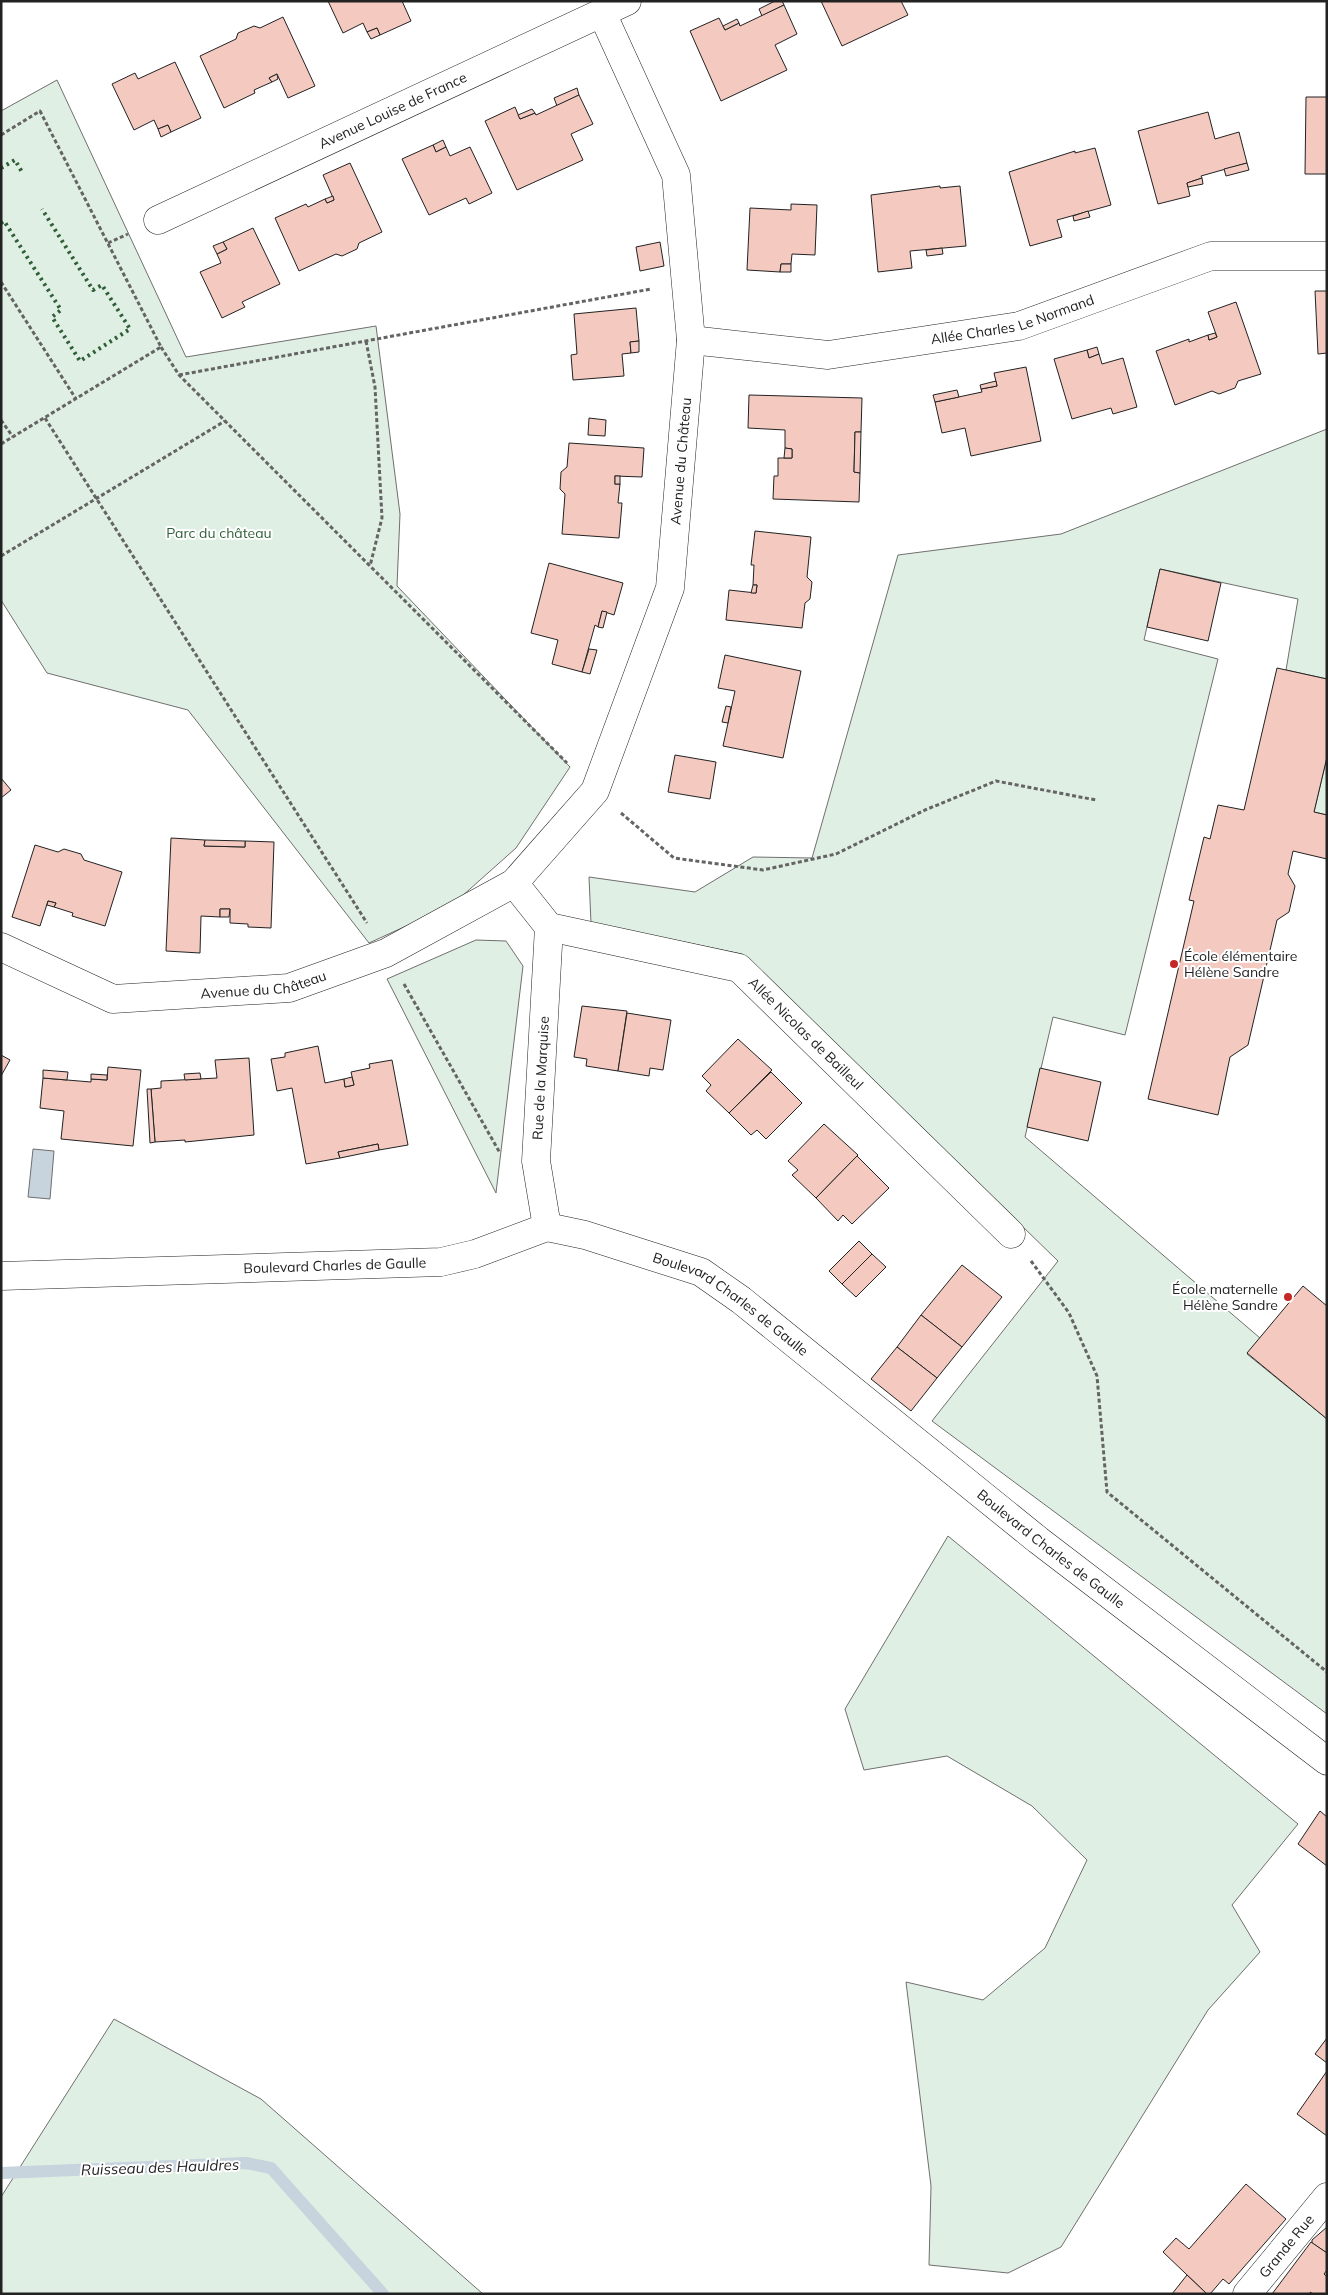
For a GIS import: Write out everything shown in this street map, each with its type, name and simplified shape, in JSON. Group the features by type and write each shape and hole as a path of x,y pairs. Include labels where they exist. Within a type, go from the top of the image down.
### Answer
{"street":[{"name":"Avenue Louise de France","path":"158,220 627,1"},
{"name":"Avenue du Château","path":"1,947 113,999 289,988 386,953 514,884 595,792 670,588 692,340 676,175 602,13"},
{"name":"Allée Charles Le Normand","path":"692,340 828,355 1019,326 1211,256 1327,256"},
{"path":"514,884 549,927"},
{"name":"Rue de la Marquise","path":"547,1227 536,1161 549,927"},
{"name":"Allée Nicolas de Bailleul","path":"549,927 739,968 1011,1234"},
{"name":"Boulevard Charles de Gaulle","path":"1,1276 441,1262 475,1254 547,1227 585,1235 701,1272 741,1300 1038,1540 1327,1761"},
{"name":"Grande Rue","path":"1247,2294 1327,2197"}],"path":[{"path":"1,135 40,111 161,347 179,375 595,792 674,858 763,870 836,854 925,810 996,781 1096,800"},
{"path":"1,282 76,399"},
{"path":"179,375 686,282"},
{"path":"366,341 375,387 382,518 370,566"},
{"path":"1,444 161,347"},
{"path":"45,418 386,953 503,1158"},
{"path":"1,420 13,437"},
{"path":"1,556 225,421"},
{"path":"1011,1234 1069,1313 1097,1376 1107,1492 1327,1672"}],"green space":[{"name":"Parc du château","path":"57,80 186,357 376,326 400,514 397,586 570,767 516,848 452,905 369,943 188,710 47,673 1,600 1,111"},
{"path":"1327,429 1327,679 1286,670 1298,599 1160,569 1144,640 1218,659 1125,1035 1053,1017 1025,1137 1260,1338 1247,1354 1327,1419 1327,1714 932,1421 1058,1261 742,954 591,923 589,877 695,892 753,857 812,858 898,555 1061,534"},
{"path":"1327,757 1327,815 1314,812"},
{"path":"476,940 506,941 523,966 496,1193 387,979"},
{"path":"948,1536 1298,1824 1232,1905 1260,1952 1208,2010 1061,2247 1008,2273 929,2265 931,2186 906,1982 983,2000 1045,1948 1087,1860 1032,1806 947,1756 864,1770 845,1709"},
{"path":"114,2019 261,2099 483,2294 1,2294 1,2197"}],"shaded area":[{"path":"33,1149 54,1151 50,1199 28,1197"}],"building":[{"path":"328,1 402,1 411,21 380,35 377,28 367,32 363,23 343,33"},
{"path":"775,1 782,1 784,5 762,16 759,9"},
{"path":"821,1 901,1 908,15 842,46"},
{"path":"784,5 797,34 775,45 787,70 721,101 690,31 719,18 725,30 739,23 740,26"},
{"path":"283,17 315,86 288,98 277,74 269,78 272,82 254,90 255,93 224,108 200,56 236,39 238,33 254,26 260,28"},
{"path":"737,19 739,23 725,30 723,26"},
{"path":"377,28 380,35 371,39 367,32"},
{"path":"175,62 201,118 171,132 168,125 158,129 154,120 134,130 112,84 135,73 138,79"},
{"path":"277,74 278,79 272,82 269,78"},
{"path":"577,88 579,95 557,106 554,98"},
{"path":"579,95 593,124 571,134 583,160 517,190 485,121 515,107 520,119 535,113 536,115"},
{"path":"1306,97 1327,97 1327,174 1305,174"},
{"path":"532,109 535,113 520,119 518,115"},
{"path":"1208,112 1215,139 1239,132 1247,163 1201,176 1202,178 1187,183 1190,196 1158,204 1138,131"},
{"path":"168,125 171,132 161,137 158,129"},
{"path":"443,140 446,147 436,152 433,145"},
{"path":"433,145 436,152 446,147 450,156 470,147 492,193 469,204 466,198 429,215 402,159"},
{"path":"1095,148 1111,205 1057,220 1062,237 1030,246 1009,172 1075,151 1075,153"},
{"path":"350,163 382,232 359,243 357,249 342,256 336,254 299,271 275,218 306,204 308,207 325,199 327,203 334,200 323,175"},
{"path":"1247,163 1249,170 1226,176 1224,169"},
{"path":"1202,178 1203,184 1188,187 1187,183"},
{"path":"940,186 940,188 960,186 966,246 910,251 912,268 878,272 871,195"},
{"path":"333,196 334,200 327,203 325,199"},
{"path":"791,204 817,205 815,255 792,254 791,264 781,264 780,272 747,270 750,208 791,210"},
{"path":"1088,211 1090,217 1074,221 1073,216"},
{"path":"253,228 280,284 242,302 245,307 222,318 200,272 221,263 217,254 227,249 223,242"},
{"path":"223,242 227,249 217,254 213,246"},
{"path":"660,242 664,266 640,271 636,247"},
{"path":"942,248 943,254 927,256 926,250"},
{"path":"781,264 791,264 791,272 780,272"},
{"path":"1315,291 1327,291 1327,353 1318,354"},
{"path":"1236,302 1261,374 1238,381 1235,388 1219,394 1212,391 1175,405 1156,351 1189,339 1189,342 1208,335 1209,340 1217,337 1208,312"},
{"path":"636,308 639,341 630,342 631,353 622,354 624,376 573,380 571,355 577,354 574,314"},
{"path":"1215,333 1217,337 1209,340 1208,335"},
{"path":"639,341 639,352 631,353 630,342"},
{"path":"1097,347 1099,354 1089,358 1087,350"},
{"path":"1087,350 1089,358 1099,354 1102,364 1123,358 1137,407 1113,414 1111,408 1072,419 1054,359"},
{"path":"1026,367 1041,441 971,456 965,428 942,433 935,402 982,392 981,389 997,386 994,373"},
{"path":"996,381 997,386 981,389 980,385"},
{"path":"957,390 959,397 935,402 933,395"},
{"path":"749,395 862,398 861,432 855,432 854,472 860,473 859,502 773,499 774,476 778,476 778,458 792,458 792,449 785,448 785,430 748,428"},
{"path":"589,418 606,420 605,436 588,435"},
{"path":"855,432 861,432 860,473 854,472"},
{"path":"569,443 644,448 642,477 615,476 615,484 620,484 618,503 622,503 619,538 562,534 565,494 560,489 561,472 567,467"},
{"path":"785,448 792,449 792,458 784,458"},
{"path":"615,476 620,476 620,484 615,484"},
{"path":"755,531 811,537 807,577 812,582 810,599 805,603 802,628 726,620 729,590 756,593 757,585 753,585 754,565 751,565"},
{"path":"549,563 623,583 614,615 602,611 598,627 595,625 582,672 552,664 558,640 531,633"},
{"path":"1160,569 1221,583 1208,641 1147,627"},
{"path":"753,585 757,585 756,593 751,593"},
{"path":"602,611 607,612 603,628 598,627"},
{"path":"589,649 597,650 590,674 582,672"},
{"path":"725,655 801,671 783,758 723,746 735,691 718,688"},
{"path":"1277,668 1327,679 1327,757 1314,812 1327,815 1327,859 1293,851 1288,874 1295,886 1289,912 1277,920 1248,1045 1230,1057 1218,1115 1148,1099 1194,901 1189,900 1204,837 1210,839 1218,805 1244,810"},
{"path":"726,706 731,707 728,723 722,722"},
{"path":"675,755 716,762 710,799 668,792"},
{"path":"1,778 11,790 1,798"},
{"path":"171,838 205,840 204,846 245,847 245,841 274,842 271,928 248,927 248,924 230,923 230,909 220,909 220,917 201,916 200,953 166,951"},
{"path":"205,840 245,841 245,847 204,846"},
{"path":"35,845 58,852 64,849 81,854 84,860 122,872 105,926 72,916 73,913 54,907 56,903 48,901 40,926 12,917"},
{"path":"48,901 56,903 54,907 47,905"},
{"path":"220,909 230,909 229,917 220,917"},
{"path":"582,1006 627,1011 618,1071 586,1066 587,1059 574,1057"},
{"path":"627,1013 671,1020 663,1070 650,1068 649,1076 618,1071"},
{"path":"738,1039 772,1070 729,1113 706,1091 711,1085 702,1076"},
{"path":"318,1046 325,1083 344,1079 345,1087 354,1085 351,1072 370,1068 369,1064 392,1060 408,1145 379,1150 378,1144 338,1152 340,1158 306,1164 292,1088 277,1091 271,1059 285,1057 285,1053"},
{"path":"1,1055 10,1060 1,1076"},
{"path":"249,1058 254,1135 185,1142 185,1140 155,1142 151,1089 161,1088 161,1081 217,1078 215,1060"},
{"path":"108,1067 141,1070 133,1146 61,1139 64,1111 40,1108 43,1078 91,1082 91,1079 107,1080"},
{"path":"1040,1068 1101,1082 1088,1141 1027,1127"},
{"path":"43,1070 68,1072 67,1080 43,1078"},
{"path":"771,1072 802,1103 766,1139 757,1130 751,1135 729,1113"},
{"path":"200,1073 201,1079 185,1080 184,1074"},
{"path":"91,1074 107,1075 107,1080 91,1079"},
{"path":"352,1077 354,1085 345,1087 344,1079"},
{"path":"147,1089 151,1089 155,1142 150,1143"},
{"path":"824,1124 858,1155 816,1198 792,1175 798,1170 788,1161"},
{"path":"378,1144 379,1150 340,1158 338,1152"},
{"path":"857,1156 889,1188 852,1224 843,1215 838,1221 816,1198"},
{"path":"859,1241 872,1254 842,1284 829,1271"},
{"path":"872,1254 886,1267 856,1297 842,1284"},
{"path":"962,1265 1002,1297 962,1347 921,1315"},
{"path":"1303,1286 1327,1306 1327,1419 1247,1353"},
{"path":"921,1315 962,1347 937,1378 897,1347"},
{"path":"897,1347 937,1378 911,1411 871,1379"},
{"path":"1320,1811 1327,1817 1327,1866 1298,1844"},
{"path":"1327,2038 1327,2063 1315,2054"},
{"path":"1327,2071 1327,2136 1297,2114"},
{"path":"1246,2184 1286,2219 1229,2284 1223,2279 1210,2294 1207,2294 1163,2252 1176,2238 1189,2249"},
{"path":"1327,2227 1327,2253 1312,2243 1312,2240"},
{"path":"1311,2242 1327,2253 1327,2270 1324,2274 1327,2277 1327,2294 1313,2294 1310,2292 1311,2294 1272,2294"},
{"path":"1187,2275 1207,2294 1172,2294"}],"waterway":[{"name":"Ruisseau des Hauldres","path":"1,2173 246,2163 271,2168 383,2294"}],"hedge":[{"path":"1,168 15,160 22,172"},
{"path":"1,223 4,221 61,310 52,317 80,361 130,329 102,285 93,290 42,209"}],"place":[{"name":"École élémentaire Hélène Sandre","path":"1174,964"},
{"name":"École maternelle Hélène Sandre","path":"1288,1297"}]}
